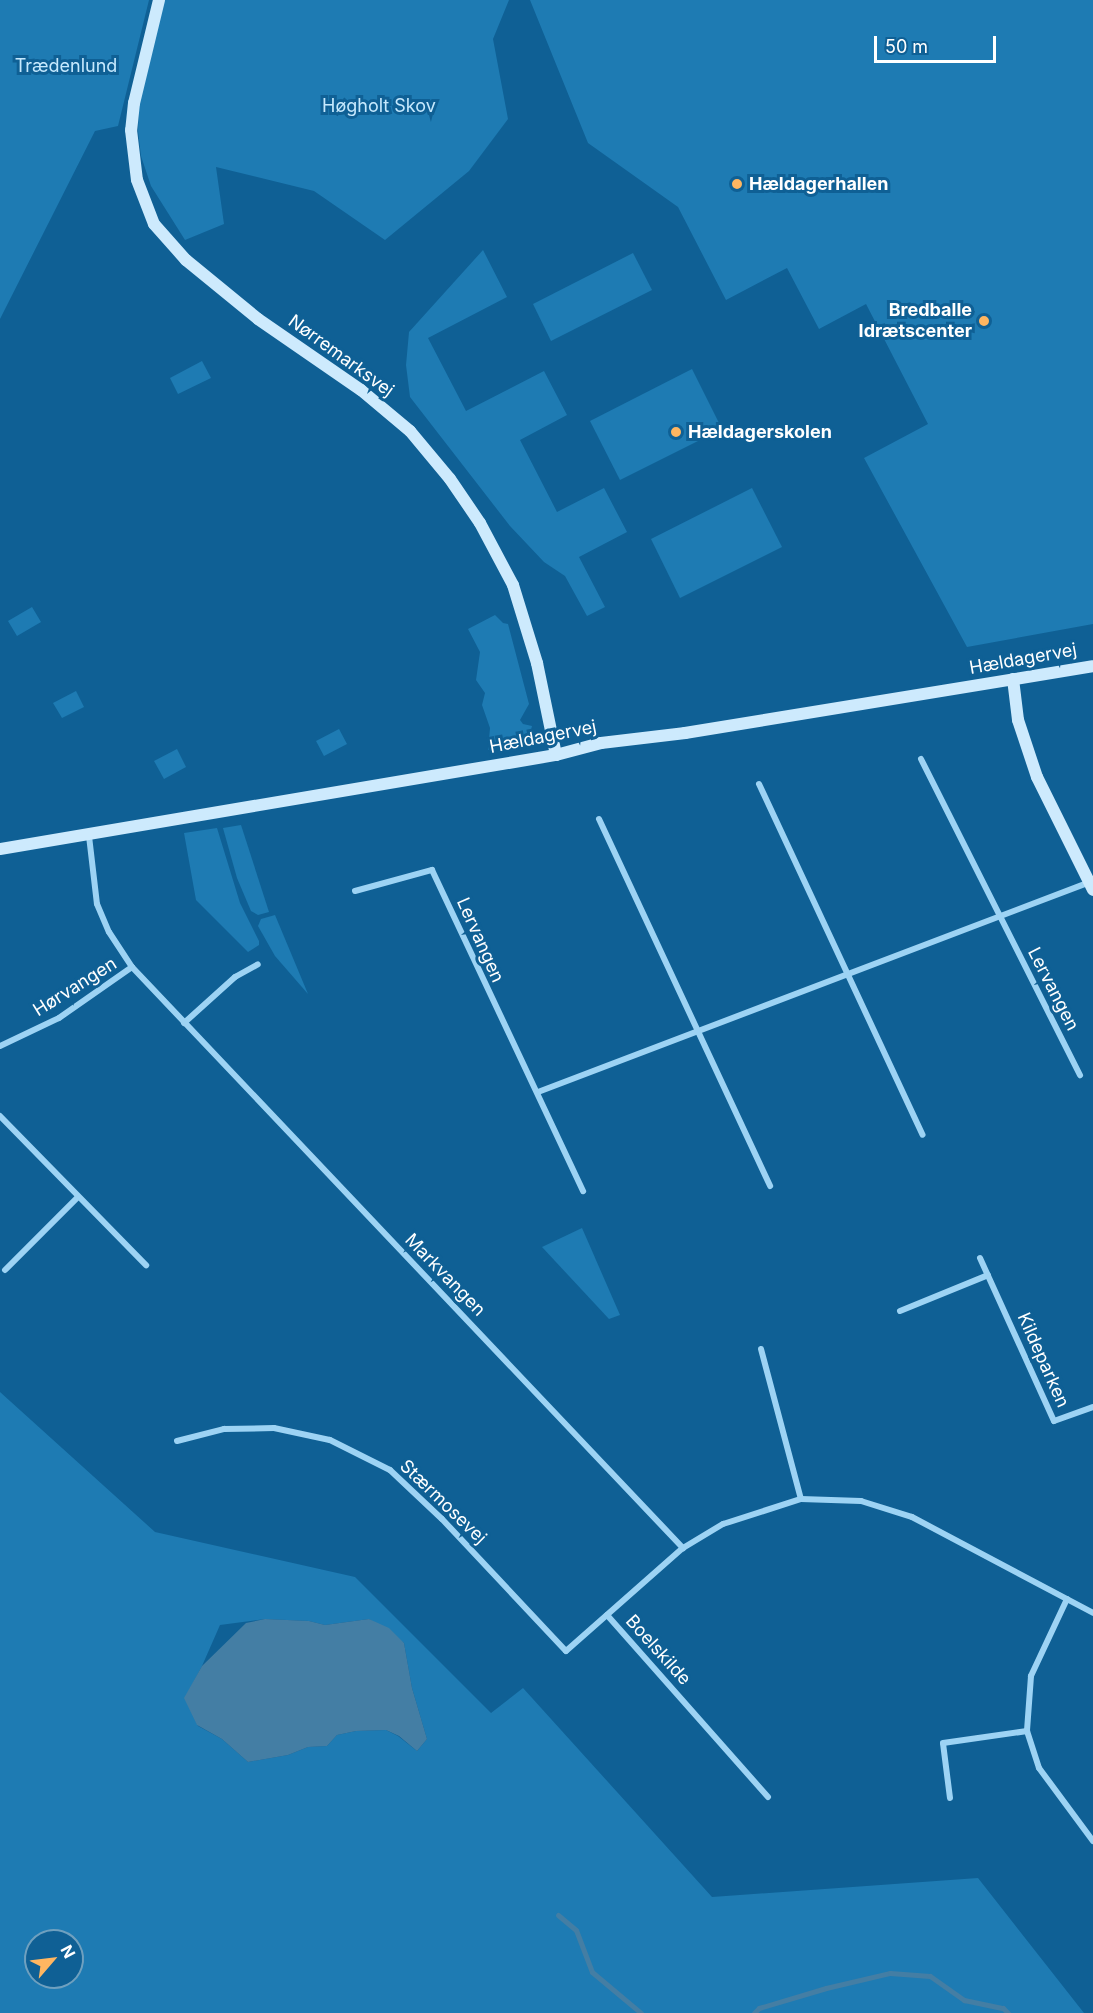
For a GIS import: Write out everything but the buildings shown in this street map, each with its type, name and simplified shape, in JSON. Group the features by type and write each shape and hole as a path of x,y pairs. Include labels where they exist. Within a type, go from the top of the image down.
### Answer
{"street":[{"name":"Nørremarksvej","path":"159,0 134,103 131,130 137,180 154,224 186,260 258,319 361,390 410,431 450,479 480,523 513,585 537,663 556,755"},
{"name":"Hældagervej","path":"0,849 89,836 249,806 556,755 601,743 685,733 1093,666"},
{"path":"538,1092 999,916 1092,884 1037,777 1018,720 1013,679"},
{"name":"Lervangen","path":"921,759 1080,1075"},
{"path":"759,784 923,1136"},
{"path":"599,819 770,1186"},
{"name":"Markvangen","path":"89,836 97,904 109,932 132,967 683,1548"},
{"name":"Lervangen","path":"355,891 432,870 583,1191"},
{"path":"184,1023 235,977 258,964"},
{"name":"Hørvangen","path":"0,1046 59,1018 132,967"},
{"path":"0,1116 146,1265"},
{"path":"5,1270 78,1197"},
{"name":"Kildeparken","path":"980,1258 1054,1421 1093,1407"},
{"path":"900,1311 988,1275"},
{"path":"761,1349 801,1499"},
{"name":"Stærmosevej","path":"177,1441 224,1429 274,1428 330,1440 390,1470 442,1519 566,1651 607,1615"},
{"name":"Boelskilde","path":"768,1797 607,1615 683,1548 723,1524 801,1499 861,1501 912,1517 1093,1613"},
{"path":"1067,1599 1031,1676 1027,1731 1040,1768 1093,1841"},
{"path":"950,1798 944,1743 1027,1731"}],"green space":[{"name":"Trædenlund","path":"0,0 149,0 118,126 95,131 0,319"},
{"name":"Høgholt Skov","path":"164,0 509,0 493,39 508,119 469,171 385,240 314,191 216,167 224,224 185,240 151,186 141,156 138,131 139,105"},
{"name":"Bredballe Idrætscenter","path":"530,0 1093,0 1093,624 967,647 864,458 928,424 866,304 819,329 787,268 726,300 678,207 588,143"},
{"path":"483,250 507,297 428,338 466,411 544,371 567,415 520,440 557,512 604,488 627,532 579,557 605,607 587,616 565,576 544,562 510,526 410,397 406,365 409,332"},
{"path":"633,253 652,290 551,341 533,304"},
{"path":"202,361 211,378 178,394 170,378"},
{"path":"692,369 722,429 620,480 590,421"},
{"path":"752,488 782,547 680,598 651,539"},
{"path":"32,607 41,622 17,636 8,621"},
{"path":"495,615 503,623 508,624 529,704 520,720 523,724 532,726 529,738 521,745 488,750 490,728 482,705 485,693 476,680 480,652 468,629"},
{"path":"76,691 84,707 62,718 53,703"},
{"path":"339,729 347,744 324,756 316,741"},
{"path":"177,749 186,767 164,779 154,761"},
{"path":"241,825 269,912 258,915 251,911 237,878 223,828"},
{"path":"217,828 240,903 259,941 259,945 248,952 196,900 184,833"},
{"path":"275,915 308,994 275,956 258,926 261,919"},
{"path":"582,1228 620,1315 609,1319 542,1247"},
{"path":"0,1392 155,1532 355,1577 491,1713 523,1688 712,1897 978,1878 1084,2013 0,2013","holes":["265,1619 309,1621 325,1625 369,1619 404,1643 412,1688 427,1739 417,1751 386,1730 356,1731 337,1735 327,1746 308,1747 288,1755 248,1762 222,1739 198,1726 185,1698 220,1625"]}],"shaded area":[{"path":"265,1619 309,1621 325,1625 369,1619 389,1628 404,1643 412,1688 427,1739 417,1751 399,1736 386,1730 356,1731 337,1735 327,1746 308,1747 288,1755 248,1762 222,1739 197,1725 184,1698 202,1666 246,1623"}],"waterway":[{"path":"558,1915 576,1930 592,1972 641,2013"},
{"path":"754,2013 759,2008 826,1988 890,1973 930,1976 964,2000 1003,2008 1008,2013"}],"place":[{"name":"Hældagerhallen","path":"737,184"},
{"name":"Bredballe Idrætscenter","path":"984,321"},
{"name":"Hældagerskolen","path":"676,432"}]}
